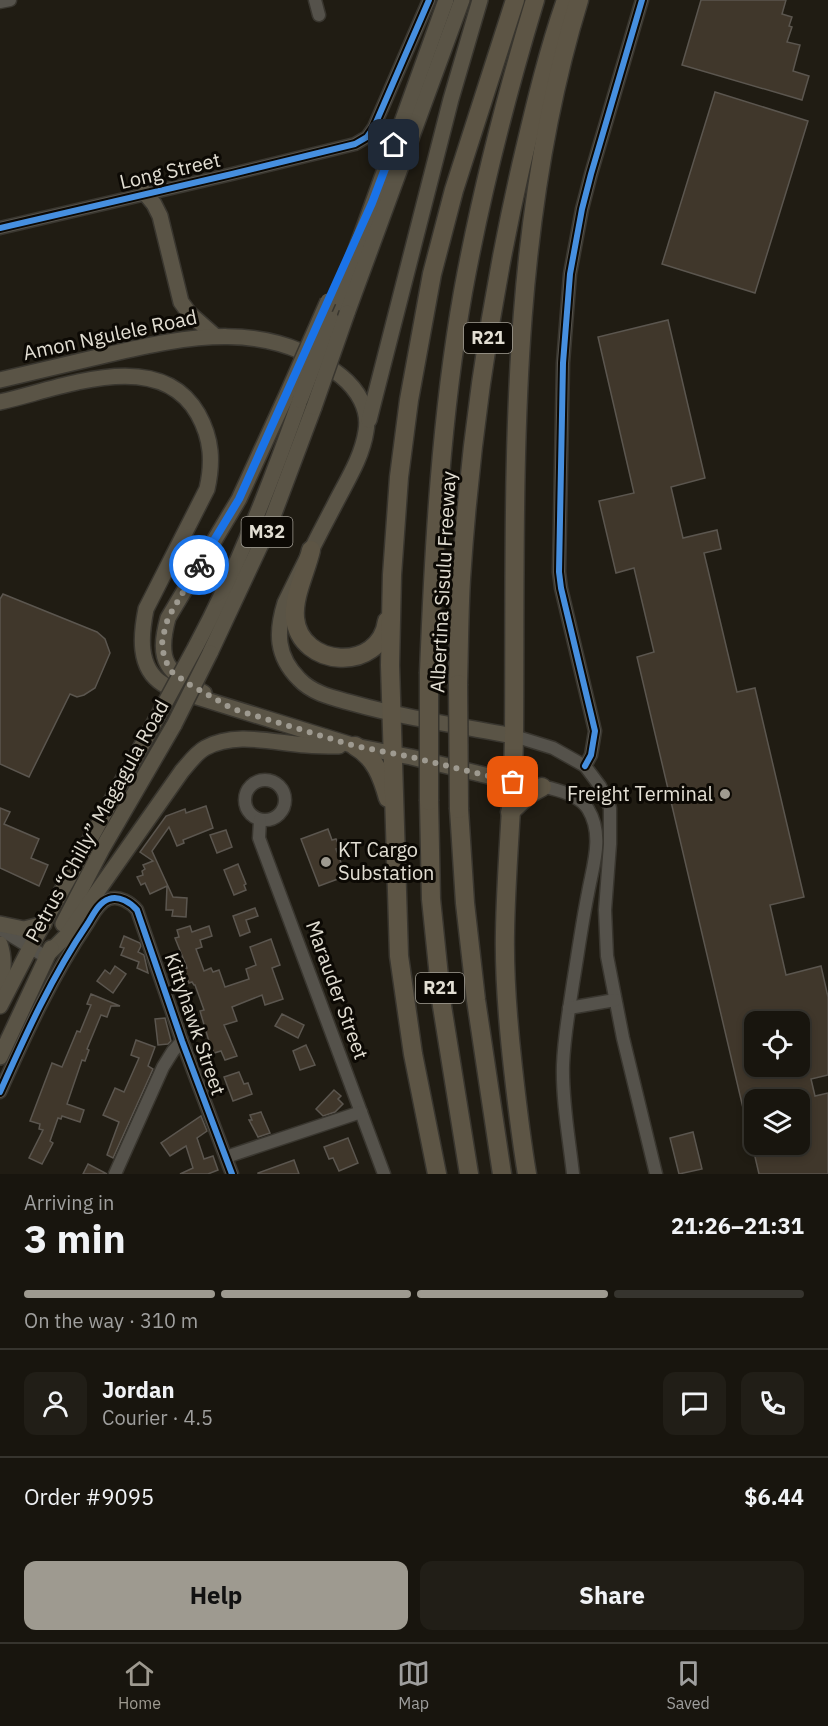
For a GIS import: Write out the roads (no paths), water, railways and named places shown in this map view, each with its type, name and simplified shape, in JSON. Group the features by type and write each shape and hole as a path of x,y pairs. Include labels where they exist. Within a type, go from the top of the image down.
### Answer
{"highway":[{"path":"311,550 298,593 295,618 303,640 311,648 331,657 360,655 369,652 380,641 386,626 399,477 409,400 432,274 454,190 515,0"},
{"name":"Albertina Sisulu Freeway","path":"469,1174 441,994 431,899 429,672 438,488 463,291 494,142 535,0"},
{"name":"Albertina Sisulu Freeway","path":"502,1174 476,1000 465,903 459,809 458,684 461,580 478,407 494,302 512,205 532,118 566,0"},
{"path":"527,1174 506,995 505,933 513,782 517,403 523,302 541,169 553,93 579,0"},
{"path":"392,575 390,665 399,956 413,1054 437,1174"},
{"path":"354,746 364,751 375,765 384,783 393,817"},
{"path":"510,812 529,794 542,786"}],"main road":[{"name":"Petrus “Chilly” Magagula Road","path":"337,307 372,203 446,0"},
{"name":"Petrus “Chilly” Magagula Road","path":"0,1006 152,727 239,595 269,527 301,399 462,0"},
{"path":"366,430 450,99 480,0"},
{"path":"145,193 160,216 181,302 189,313 215,336"},
{"path":"233,709 172,672 164,658 162,640 168,618 301,399 337,307"},
{"name":"Amon Ngulele Road","path":"0,380 164,341 215,336 261,339 299,349 331,368 351,385 361,399 366,413 366,430 358,459 285,603 279,623 279,644 287,664 300,680 319,693 392,714 514,736"},
{"name":"Amon Ngulele Road","path":"0,402 53,388 127,375 153,378 180,392 194,406 206,427 211,447 212,469 207,489 146,609 142,630 145,663 162,684 233,709 354,746 513,782"},
{"path":"0,410 16,398"},
{"name":"Petrus “Chilly” Magagula Road","path":"0,1056 46,956 102,849 174,725 203,650"},
{"path":"46,956 66,936 182,771 206,747 240,739 308,746 354,746"},
{"path":"0,924 24,929 44,924"},
{"path":"0,944 4,958 4,971 0,985"}],"street":[{"path":"0,2 10,0"},
{"path":"315,0 319,15"},
{"name":"Long Street","path":"0,228 347,147 367,136 374,127 429,0"},
{"path":"585,766 591,755 595,731 559,572 565,322 570,274 582,209 642,0"},
{"path":"514,736 553,748 585,766 600,786 610,808 605,910 607,956 615,1000 656,1174"},
{"path":"513,782 559,790 576,798 586,806 597,829 594,861 569,1008 563,1066 573,1174"},
{"name":"Marauder Street","path":"260,820 259,838 384,1174"},
{"name":"Kittyhawk Street","path":"0,1092 60,965 101,904 109,898 127,902 137,910 182,1041 232,1174"},
{"path":"0,929 46,956"},
{"path":"569,1008 615,1000"},
{"path":"115,1174 163,1067 182,1041"},
{"path":"226,1157 361,1112"}],"place":[{"name":"Freight Terminal","path":"725,794"},
{"name":"KT Cargo Substation","path":"326,862"}]}
